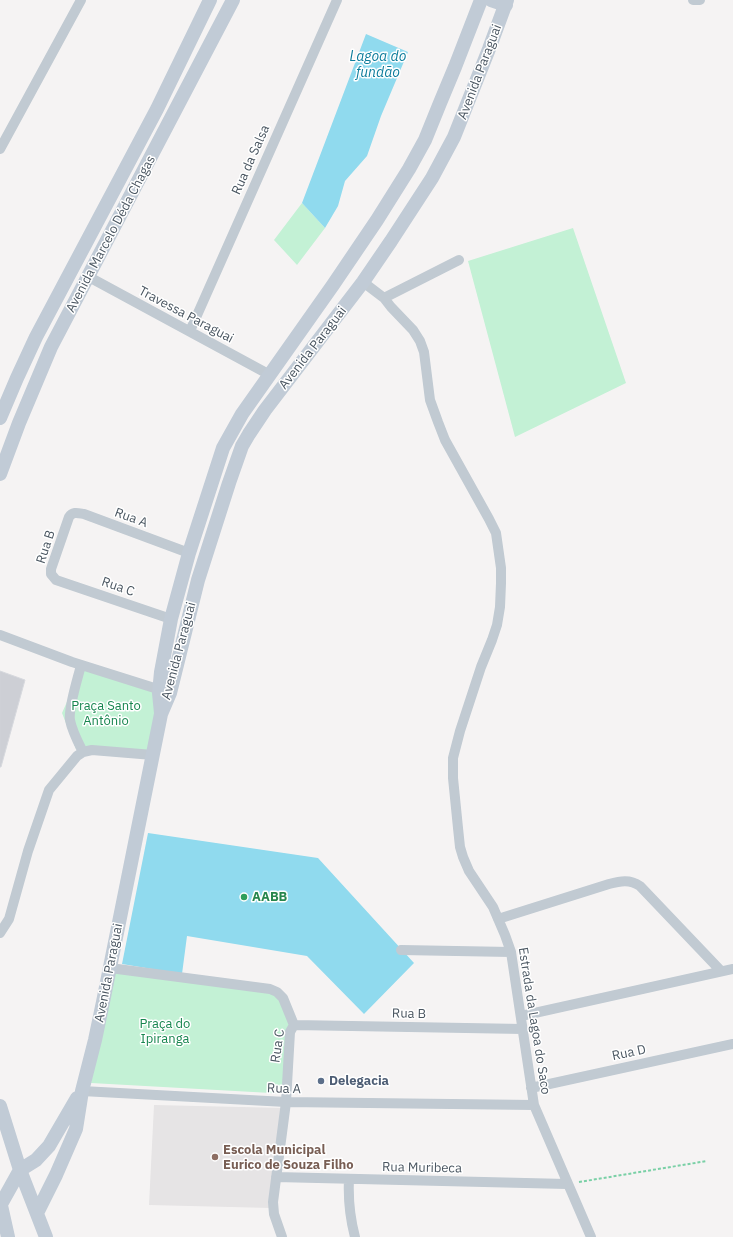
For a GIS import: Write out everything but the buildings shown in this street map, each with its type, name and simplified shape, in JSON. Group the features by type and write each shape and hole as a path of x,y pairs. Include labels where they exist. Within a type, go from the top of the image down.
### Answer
{"street":[{"path":"0,149 81,0"},
{"name":"Avenida Marcelo Déda Chagas","path":"0,418 36,336 157,108 210,0"},
{"name":"Avenida Marcelo Déda Chagas","path":"0,474 19,423 51,347 233,0"},
{"name":"Rua da Salsa","path":"190,331 337,0"},
{"name":"Avenida Paraguai","path":"165,692 161,672 171,619 189,553 223,448 242,414 377,220 409,169 425,140 456,67 481,0"},
{"path":"491,0 506,3"},
{"path":"693,0 700,0"},
{"name":"Avenida Paraguai","path":"37,1213 56,1175 76,1129 82,1091 95,1040 110,968 165,692 198,580 242,446 266,410 363,282 432,178 454,137 506,3"},
{"path":"103,210 119,219"},
{"path":"92,230 109,238"},
{"path":"384,298 459,260"},
{"name":"Travessa Paraguai","path":"89,277 270,375"},
{"name":"Estrada da Lagoa do Saco","path":"363,282 384,298 391,308 413,330 420,341 424,352 430,400 445,440 496,533 502,583 497,625 476,680 453,758 453,778 460,847 469,871 493,907 511,952 534,1105 591,1237"},
{"name":"Rua A","path":"68,521 72,514 84,514 189,553"},
{"name":"Rua B","path":"56,580 52,577 50,571 68,521"},
{"name":"Rua C","path":"56,580 171,619"},
{"path":"0,635 81,665 165,692"},
{"path":"81,665 70,718 74,732 83,752"},
{"path":"0,933 9,919 28,851 46,796 59,777 77,756 83,752 92,750 153,755"},
{"path":"498,918 609,884 622,881 631,881 640,886 721,971"},
{"path":"401,950 511,952"},
{"path":"110,968 277,992 283,998 294,1025"},
{"path":"521,1016 733,969"},
{"name":"Rua B","path":"294,1025 523,1029"},
{"name":"Rua C","path":"282,1237 273,1209 286,1102 290,1032 294,1025"},
{"name":"Rua D","path":"531,1088 733,1044"},
{"name":"Avenida Paraguai","path":"20,1170 36,1160 49,1146 82,1091"},
{"name":"Rua A","path":"82,1091 286,1102 534,1105"},
{"path":"0,1106 20,1170 46,1237"},
{"path":"8,1237 0,1203 20,1170"},
{"name":"Rua Muribeca","path":"276,1177 568,1184"},
{"path":"349,1179 350,1215 355,1237"}],"path":[{"path":"568,1184 707,1161"}],"shaded area":[{"name":"Escola Municipal Eurico de Souza Filho","path":"154,1105 285,1108 271,1208 149,1205"}],"green space":[{"path":"302,203 325,228 297,265 274,240"},
{"path":"573,228 626,383 515,437 468,261"},
{"name":"Praça Santo Antônio","path":"82,668 158,692 152,752 76,749 62,713"},
{"name":"Praça do Ipiranga","path":"116,969 281,995 293,1022 289,1094 91,1083"}],"water":[{"name":"Lagoa do fundão","path":"366,34 408,52 381,116 367,156 345,181 338,206 325,228 302,203"},
{"name":"AABB","path":"148,833 318,858 414,963 364,1014 307,956 187,936 182,974 122,964"}],"place":[{"name":"AABB","path":"244,897"},
{"name":"Delegacia","path":"321,1081"},
{"name":"Escola Municipal Eurico de Souza Filho","path":"215,1157"}]}
